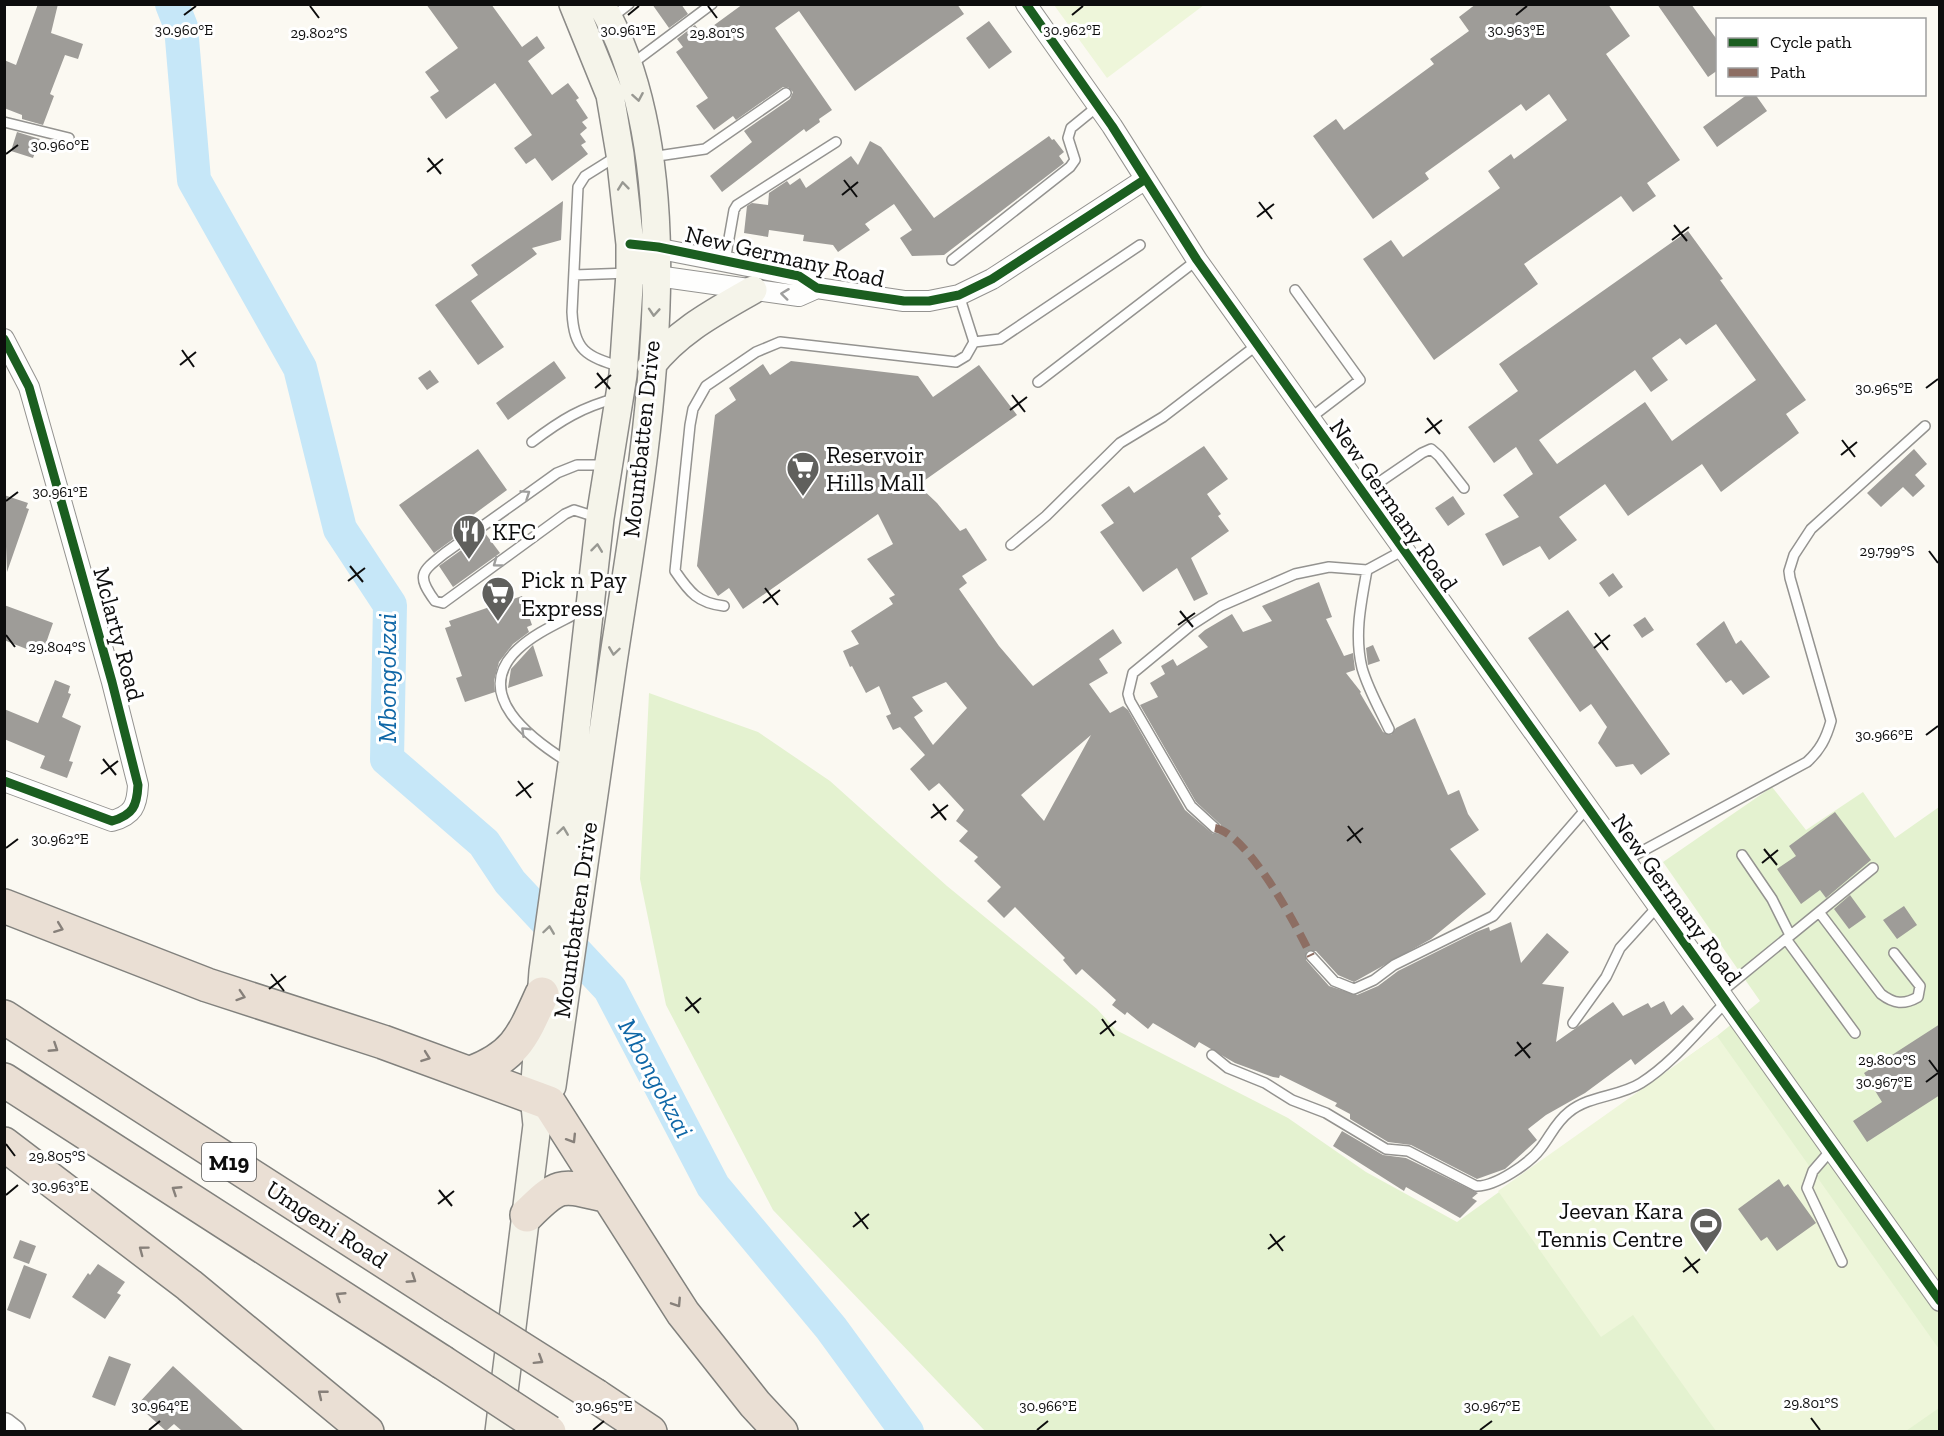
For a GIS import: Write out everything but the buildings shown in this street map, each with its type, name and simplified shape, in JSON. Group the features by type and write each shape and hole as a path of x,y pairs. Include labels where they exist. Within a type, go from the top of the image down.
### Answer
{"highway":[{"path":"4,906 207,986 471,1073 540,1108 608,1196 683,1313 755,1404 780,1431"},
{"path":"471,1073 494,1064 514,1048 543,982"},
{"name":"Umgeni Road","path":"4,1017 650,1431"},
{"name":"M19","path":"4,1080 549,1431"},
{"path":"4,1144 189,1286 367,1431"},
{"path":"527,1215 550,1192 561,1187 608,1196"}],"main road":[{"name":"Mountbatten Drive","path":"540,1108 560,1030 638,489 651,366 643,274 630,244 620,154 610,95 573,4"},
{"name":"Mountbatten Drive","path":"499,1431 540,1108 543,982 572,764 600,518 610,465 623,367 643,274 658,247 649,157 636,87 628,67 613,10"},
{"path":"651,366 668,345 685,331 753,290"}],"street":[{"path":"1026,4 1098,106 1144,180"},
{"name":"New Germany Road","path":"630,244 658,247 799,276 817,288 904,301 929,301 959,295 992,279 1144,180 1197,260 1402,551 1624,861 1724,996 1940,1301"},
{"name":"New Germany Road","path":"643,274 799,296 817,288"},
{"name":"Mclarty Road","path":"4,339 29,387 112,682 138,785 137,802 134,811 124,818 112,821 4,781"},
{"path":"4,1425 13,1431"}],"lane":[{"path":"628,67 712,4"},
{"path":"649,157 705,149 786,93"},
{"path":"952,260 1070,167 1075,160 1068,138 1071,128 1098,106"},
{"path":"4,122 69,138"},
{"path":"725,261 737,205 836,141"},
{"path":"620,154 585,176 578,187 573,322 577,341 591,357 623,367"},
{"path":"974,342 1000,339 1140,244"},
{"path":"1038,382 1197,260"},
{"path":"574,275 643,274"},
{"path":"1295,290 1360,380 1309,419"},
{"path":"724,606 705,604 687,589 675,571 690,425 693,409 706,386 756,352 780,342 950,362 966,356 974,342 959,295"},
{"path":"1011,545 1046,516 1120,442 1163,417 1257,345"},
{"path":"532,441 567,416 590,405 620,398"},
{"path":"1624,861 1807,762 1818,752 1826,739 1831,722 1790,578 1789,571 1794,555 1811,529 1925,426"},
{"path":"1362,494 1431,449 1464,488"},
{"path":"600,518 580,511 571,511 443,603 435,601 422,583 422,576 427,567 445,552 557,473 577,465 610,465"},
{"path":"1215,828 1191,806 1130,701 1128,694 1133,673 1190,626 1221,606 1295,573 1329,567 1367,570 1402,551"},
{"path":"1367,570 1358,615 1358,644 1363,670 1389,729"},
{"path":"572,764 538,744 518,724 505,704 500,687 506,664 518,649 590,606"},
{"path":"1311,956 1334,981 1354,989 1374,980 1394,965 1493,916 1587,808"},
{"path":"1742,855 1772,899 1788,937 1855,1034"},
{"path":"1212,1055 1228,1068 1260,1080 1292,1100 1326,1113 1386,1149 1408,1151 1476,1186 1483,1186 1496,1182 1539,1150 1562,1118 1581,1103 1631,1089 1654,1073 1724,996 1788,937 1873,868"},
{"path":"1573,1023 1606,977 1620,948 1658,906"},
{"path":"1819,912 1881,994 1894,1002 1909,1002 1918,998 1920,986 1894,953"},
{"path":"1832,1149 1813,1171 1807,1188 1842,1262"}],"green space":[{"path":"1054,5 1204,5 1107,78"},
{"path":"649,693 758,732 830,781 947,886 1097,1009 1116,1030 1288,1118 1366,1172 1457,1222 1717,1036 1760,1001 1663,862 1772,787 1806,830 1863,792 1895,838 1939,807 1939,1431 985,1431 773,1210 666,1005 640,879"},
{"name":"Jeevan Kara Tennis Centre","path":"1717,1036 1939,1349 1939,1408 1906,1431 1716,1431 1633,1315 1601,1337 1498,1191"}],"waterway":[{"name":"Mbongokzai","path":"172,4 181,27 194,180 300,368 340,529 390,605 387,759 484,843 510,882 610,989 713,1186 831,1328 907,1432"}],"marked path":[{"path":"1215,828 1228,834 1256,863 1295,924 1311,956"}],"cycle path":[{"path":"1026,4 1112,126 1197,260 1940,1301"},
{"path":"630,244 658,247 799,276 817,288 904,301 929,301 959,295 992,279 1144,180"},
{"path":"4,339 29,387 112,682 138,785 132,809 125,816 112,821 4,781"}],"place":[{"name":"Reservoir Hills Mall","path":"803,497"},
{"name":"KFC","path":"469,560"},
{"name":"Pick n Pay Express","path":"498,622"},
{"name":"Jeevan Kara Tennis Centre","path":"1706,1253"}]}
